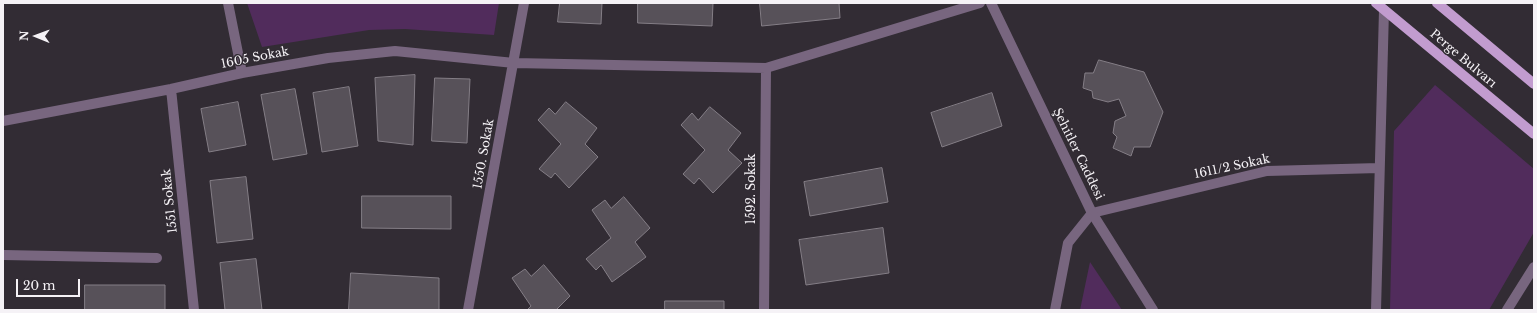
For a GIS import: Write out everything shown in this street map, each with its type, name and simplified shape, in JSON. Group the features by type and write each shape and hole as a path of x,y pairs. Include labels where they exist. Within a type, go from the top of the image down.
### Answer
{"main road":[{"path":"1437,3 1534,84"},
{"name":"Perge Bulvarı","path":"1380,6 1534,134"}],"street":[{"path":"228,3 242,73"},
{"name":"1550. Sokak","path":"468,310 524,3"},
{"name":"1605 Sokak","path":"3,120 171,89 242,73 328,58 395,51 514,63 766,68 980,3"},
{"name":"Şehitler Caddesi","path":"991,3 1092,213 1153,310"},
{"path":"1376,310 1380,6"},
{"name":"1592. Sokak","path":"764,310 766,68"},
{"name":"1551 Sokak","path":"171,89 194,310"},
{"name":"1611/2 Sokak","path":"1092,213 1268,171 1379,168"},
{"path":"1055,310 1068,243 1092,213"},
{"path":"3,255 157,258"},
{"path":"1507,310 1534,267"}],"shaded area":[{"path":"247,3 499,3 494,35 405,29 369,30 262,47"},
{"path":"1435,85 1534,169 1534,232 1489,310 1390,310 1394,131"},
{"path":"1090,262 1122,310 1080,310"}],"building":[{"path":"560,3 602,3 601,24 558,22"},
{"path":"638,3 713,3 712,26 638,23"},
{"path":"760,3 839,3 840,18 762,26"},
{"path":"1099,60 1144,72 1163,112 1150,147 1134,147 1131,156 1113,148 1117,137 1113,133 1115,121 1126,116 1119,99 1108,102 1093,98 1092,91 1083,88 1085,73 1093,73"},
{"path":"415,75 413,145 378,141 375,78"},
{"path":"435,78 470,79 467,143 432,141"},
{"path":"349,87 358,146 322,152 313,93"},
{"path":"295,89 307,154 273,160 261,95"},
{"path":"992,93 1002,126 942,147 931,113"},
{"path":"238,102 246,145 209,152 201,109"},
{"path":"566,102 597,128 585,144 598,157 569,188 555,173 551,178 539,169 561,144 538,120 549,108 555,114"},
{"path":"710,107 741,133 728,150 742,163 713,193 699,178 694,184 683,174 705,150 681,125 692,113 698,120"},
{"path":"882,168 888,202 810,216 804,182"},
{"path":"246,177 253,239 217,243 210,181"},
{"path":"362,196 451,196 451,229 362,228"},
{"path":"624,197 650,228 635,242 646,257 612,282 601,265 596,270 586,259 611,238 592,210 605,200 611,208"},
{"path":"883,228 889,273 806,285 799,240"},
{"path":"256,259 262,310 225,310 220,263"},
{"path":"544,265 570,296 556,310 527,310 531,306 512,278 525,269 531,276"},
{"path":"351,273 439,278 439,310 349,310"},
{"path":"85,285 165,285 165,310 85,310"},
{"path":"665,301 724,301 724,310 665,310"}]}
